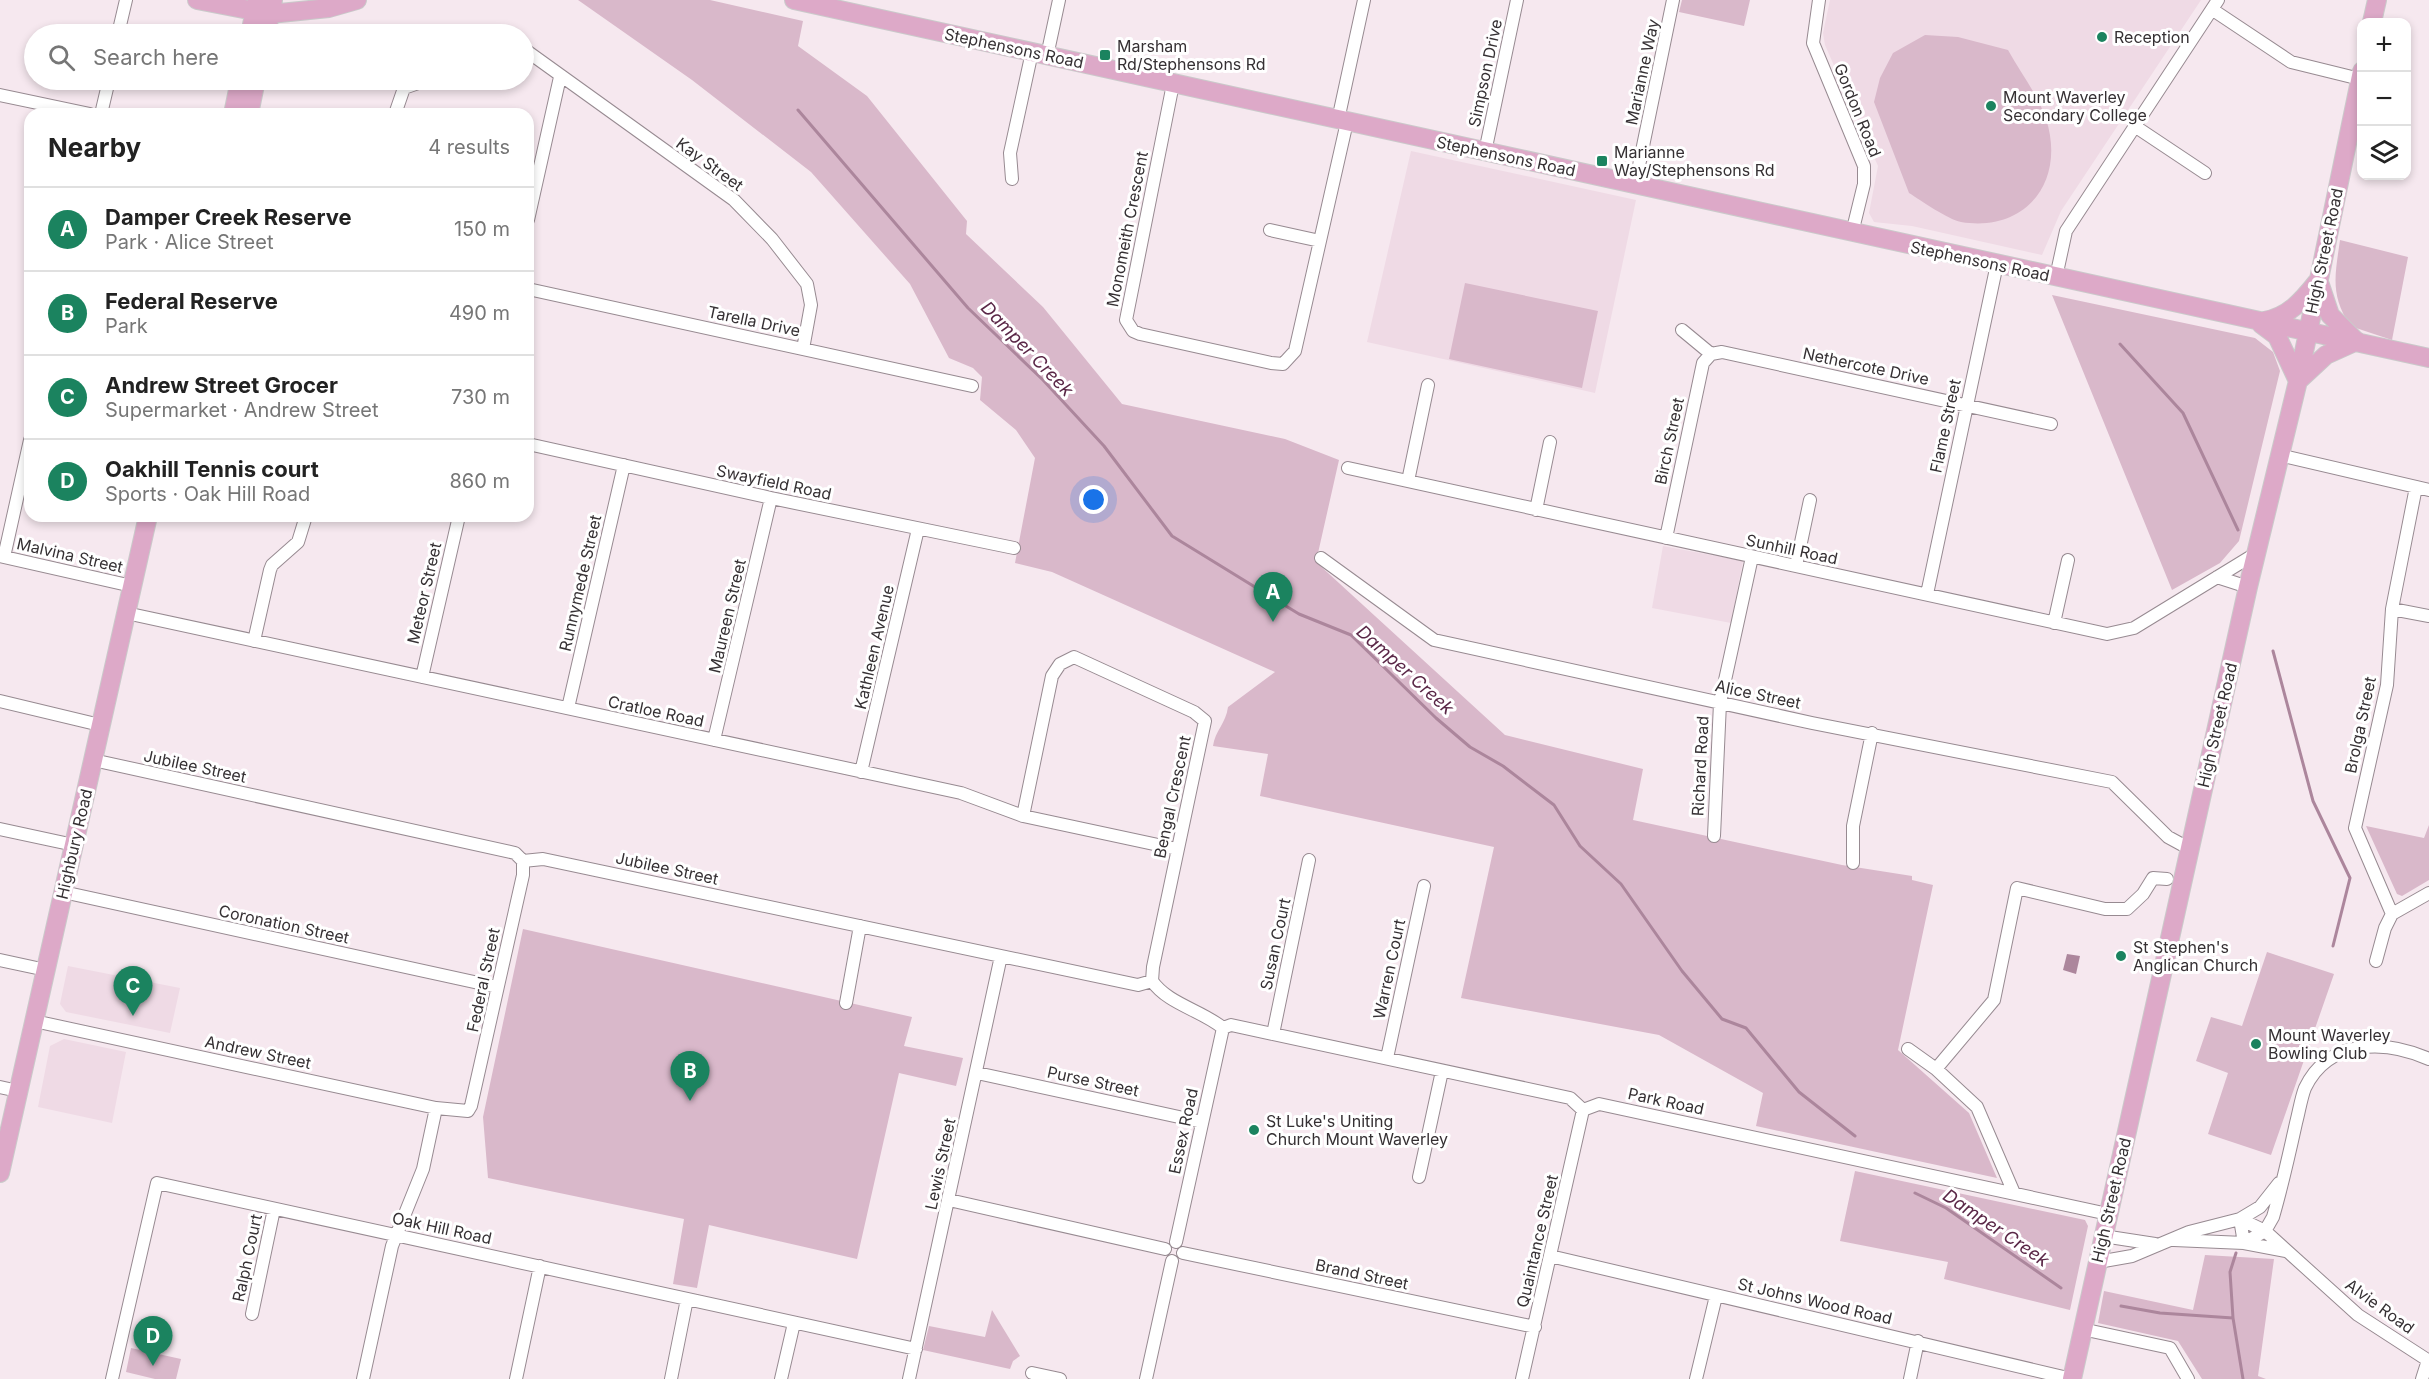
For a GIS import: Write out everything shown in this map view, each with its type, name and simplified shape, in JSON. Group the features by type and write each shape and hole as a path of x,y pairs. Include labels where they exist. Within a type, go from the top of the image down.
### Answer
{"main road":[{"path":"197,0 264,7 330,8 357,0"},
{"name":"Stephensons Road","path":"794,0 2429,358"},
{"path":"2373,18 2377,0"},
{"path":"255,24 264,7"},
{"path":"264,7 265,24"},
{"path":"241,90 243,108"},
{"path":"246,108 252,90"},
{"name":"High Street Road","path":"2072,1379 2255,554 2298,381 2357,94"},
{"path":"2259,322 2280,319 2303,299 2318,281"},
{"path":"2259,322 2277,336 2298,381 2326,355 2356,341 2330,315 2318,281"},
{"name":"Highbury Road","path":"0,1173 147,522"}],"street":[{"path":"120,24 126,0"},
{"path":"1012,179 1010,153 1059,0"},
{"name":"Monomeith Crescent","path":"1173,84 1126,312 1128,327 1140,334 1283,364 1295,351 1320,241 1364,0"},
{"name":"Simpson Drive","path":"1485,152 1517,0"},
{"name":"Marianne Way","path":"1635,185 1673,0"},
{"name":"Gordon Road","path":"1819,0 1813,43 1864,166 1864,184 1852,233"},
{"path":"2056,277 2066,231 2215,5 2291,62 2357,74"},
{"name":"Kay Street","path":"534,57 734,200 772,239 807,284 811,305 803,349"},
{"path":"534,193 560,77"},
{"path":"102,108 107,90"},
{"path":"397,108 403,90"},
{"path":"0,95 62,108"},
{"path":"2136,127 2205,173"},
{"path":"1270,230 1320,241"},
{"name":"Flame Street","path":"1927,594 1997,264"},
{"name":"Tarella Drive","path":"534,290 972,386"},
{"path":"1682,330 1711,354"},
{"name":"Nethercote Drive","path":"1711,354 1722,352 2050,424"},
{"name":"Birch Street","path":"1666,538 1703,363 1711,354"},
{"path":"1408,481 1428,385"},
{"path":"1536,510 1550,442"},
{"name":"Swayfield Road","path":"534,445 771,498 1014,548"},
{"path":"2279,455 2423,488"},
{"path":"2,557 24,465"},
{"name":"Runnymede Street","path":"568,708 624,465"},
{"name":"Sunhill Road","path":"1348,468 2107,634 2134,628 2255,554"},
{"name":"Brolga Street","path":"2392,914 2355,828 2387,685 2392,609 2423,488"},
{"name":"Maureen Street","path":"714,740 771,498"},
{"path":"1796,566 1810,500"},
{"path":"254,641 272,565 298,542 304,522"},
{"name":"Meteor Street","path":"422,677 458,522"},
{"name":"Kathleen Avenue","path":"861,772 918,529"},
{"name":"Malvina Street","path":"2,557 132,586"},
{"name":"Richard Road","path":"1714,836 1720,703 1752,557"},
{"name":"Alice Street","path":"1321,558 1434,640 1720,703 2112,782 2168,837 2190,849"},
{"path":"2054,623 2068,560"},
{"path":"2217,577 2248,587"},
{"path":"2392,609 2429,616"},
{"name":"Cratloe Road","path":"126,614 961,793 1023,816 1177,849"},
{"name":"Bengal Crescent","path":"1023,816 1052,676 1060,664 1074,657 1194,712 1205,721 1153,966 1152,981"},
{"path":"0,701 100,726"},
{"path":"1853,863 1853,826 1872,733"},
{"name":"Jubilee Street","path":"93,760 515,853 524,861 543,859 1138,985 1152,981"},
{"path":"0,829 74,844"},
{"name":"Susan Court","path":"1273,1034 1309,860"},
{"name":"Federal Street","path":"471,1106 524,875 524,861"},
{"path":"1936,1069 1994,1000 2017,888 2105,909 2127,909 2143,894 2153,878 2167,879"},
{"name":"Warren Court","path":"1387,1058 1424,886"},
{"name":"Coronation Street","path":"63,892 497,987"},
{"path":"2376,961 2385,928 2392,914 2429,893"},
{"path":"846,1003 860,926"},
{"name":"Lewis Street","path":"909,1379 1001,956"},
{"path":"0,960 46,970"},
{"path":"1152,981 1161,994 1207,1014 1223,1028 1231,1025 1570,1098 1583,1110"},
{"name":"Andrew Street","path":"34,1021 436,1108 462,1113 468,1111 471,1106"},
{"name":"Essex Road","path":"1176,1242 1223,1028"},
{"path":"2244,1244 2265,1231 2273,1217 2305,1088 2319,1066 2340,1052 2367,1045 2394,1047 2429,1059"},
{"path":"1908,1049 1936,1069 1977,1107 2014,1193"},
{"path":"1419,1177 1442,1071"},
{"name":"Purse Street","path":"977,1073 1202,1122"},
{"path":"0,1087 18,1091"},
{"name":"Park Road","path":"1583,1110 1599,1104 2108,1214"},
{"path":"363,1379 392,1246 423,1169 436,1108"},
{"name":"Quaintance Street","path":"1522,1379 1583,1110"},
{"path":"2098,1262 2132,1256 2155,1244 2189,1232 2240,1219 2260,1207 2284,1174"},
{"name":"Oak Hill Road","path":"112,1379 157,1183 915,1349"},
{"path":"949,1200 1165,1249"},
{"name":"Ralph Court","path":"252,1314 274,1209"},
{"path":"2240,1219 2244,1244"},
{"name":"Alvie Road","path":"2240,1219 2265,1231 2358,1314 2428,1361"},
{"path":"2103,1236 2155,1244"},
{"path":"2171,1240 2244,1244 2286,1251"},
{"path":"1176,1242 1182,1247 1183,1253 1178,1260 1172,1261 1166,1256 1165,1249 1169,1243 1176,1242"},
{"name":"Brand Street","path":"1183,1253 1534,1327"},
{"name":"St Johns Wood Road","path":"1550,1256 2072,1379"},
{"path":"1146,1379 1172,1261"},
{"path":"516,1379 540,1266"},
{"path":"1696,1379 1716,1296"},
{"path":"671,1379 687,1299"},
{"path":"781,1379 794,1323"},
{"path":"2082,1329 2170,1348 2188,1379"},
{"path":"1910,1379 1918,1341"},
{"path":"2422,1379 2428,1361"},
{"path":"1032,1373 1060,1379"}],"shaded area":[{"path":"578,0 710,0 803,21 798,46 867,96 967,221 966,234 1043,307 1122,404 1285,439 1339,460 1316,562 1505,735 1643,769 1633,820 1842,865 1912,876 1912,880 1933,885 1898,1050 1969,1113 1997,1178 1756,1126 1763,1093 1659,1035 1461,998 1494,847 1260,796 1268,754 1213,746 1228,707 1275,672 1052,572 1015,563 1035,458 1016,430 980,400 982,377 973,368 949,358 910,284 811,172 692,80"},
{"path":"1682,0 1750,0 1744,26 1679,12"},
{"name":"Mount Waverley Secondary College","path":"1830,0 2201,0 2061,211 2042,255 1912,226 1874,222 1869,213 1878,166 1825,45 1823,33"},
{"path":"1925,35 1958,37 2008,50 2043,110 2051,141 2050,162 2045,181 2036,198 2022,210 2005,219 1984,223 1961,222 1942,214 1909,193 1874,102 1880,78 1893,53"},
{"path":"1411,151 1636,200 1595,393 1367,342"},
{"path":"2340,240 2408,257 2392,340 2350,326 2344,315 2339,304 2336,284"},
{"path":"1465,283 1598,311 1582,388 1449,359"},
{"path":"2052,295 2255,338 2273,352 2280,371 2239,541 2220,563 2172,590"},
{"path":"1663,546 1743,561 1731,623 1652,608"},
{"path":"2429,825 2429,880 2402,896 2397,894 2366,826 2424,838"},
{"path":"523,929 912,1017 904,1046 963,1058 956,1086 899,1073 857,1259 709,1225 697,1288 673,1284 684,1219 488,1178 483,1117"},
{"name":"Mount Waverley Bowling Club","path":"2267,952 2334,974 2271,1155 2208,1134 2228,1073 2196,1061 2211,1017 2242,1026"},
{"path":"2067,954 2080,956 2076,974 2063,970"},
{"path":"68,966 180,988 170,1033 66,1012 60,1004"},
{"path":"64,1039 126,1052 112,1123 38,1107 50,1046"},
{"path":"1855,1171 2085,1220 2088,1226 2070,1310 1944,1279 1948,1262 1840,1241"},
{"path":"2205,1255 2274,1259 2258,1376 2266,1379 2202,1379 2178,1341 2098,1323 2104,1291 2193,1310"},
{"path":"992,1310 1020,1356 1013,1361 1010,1369 923,1350 929,1326 985,1337"},
{"path":"131,1348 181,1359 176,1379 155,1379 126,1372"}],"waterway":[{"name":"Damper Creek","path":"798,110 968,308 1043,380 1104,446 1172,536 1299,614 1351,635 1436,718 1470,747 1503,766 1554,805 1580,846 1621,884 1682,971 1722,1019 1746,1028 1799,1092 1855,1136"},
{"path":"2120,344 2183,413 2238,530"},
{"path":"2273,651 2313,801 2350,878 2333,946"},
{"name":"Damper Creek","path":"1915,1193 1946,1208 2061,1288"},
{"path":"2233,1318 2230,1272 2236,1253"},
{"name":"Damper Creek","path":"2121,1306 2160,1313 2233,1318 2243,1379"}],"place":[{"name":"Reception","path":"2102,37"},
{"name":"Marsham Rd/Stephensons Rd","path":"1105,55"},
{"name":"Mount Waverley Secondary College","path":"1991,106"},
{"name":"Marianne Way/Stephensons Rd","path":"1602,161"},
{"name":"Damper Creek Reserve","path":"1273,622"},
{"name":"St Stephen's Anglican Church","path":"2121,956"},
{"name":"Andrew Street Grocer","path":"133,1016"},
{"name":"Mount Waverley Bowling Club","path":"2256,1044"},
{"name":"Federal Reserve","path":"690,1101"},
{"name":"St Luke's Uniting Church Mount Waverley","path":"1254,1130"},
{"name":"Oakhill Tennis court","path":"153,1366"}]}
